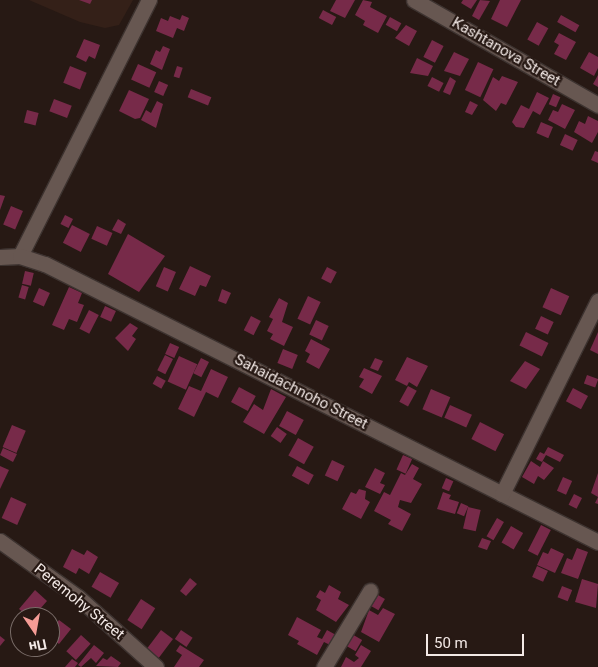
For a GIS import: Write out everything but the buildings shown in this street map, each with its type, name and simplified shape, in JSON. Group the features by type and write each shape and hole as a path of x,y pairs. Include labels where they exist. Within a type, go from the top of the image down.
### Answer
{"street":[{"path":"20,256 149,0"},
{"name":"Kashtanova Street","path":"414,0 598,104"},
{"name":"Sahaidachnoho Street","path":"0,258 20,256 45,264 598,542"},
{"path":"502,494 598,301"},
{"name":"Peremohy Street","path":"0,541 78,597 156,667"},
{"path":"324,667 370,592"}],"shaded area":[{"path":"29,0 133,0 119,25 105,28 80,22"}]}
